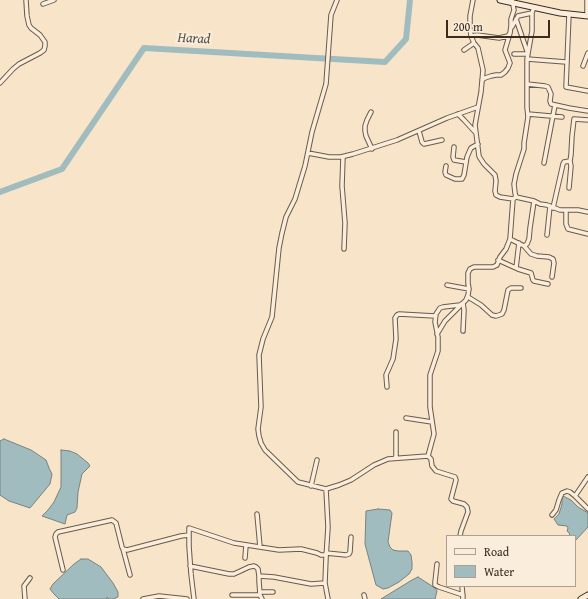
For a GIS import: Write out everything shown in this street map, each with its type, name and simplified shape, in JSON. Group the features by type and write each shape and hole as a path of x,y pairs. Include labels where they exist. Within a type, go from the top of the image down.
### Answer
{"street":[{"path":"0,83 13,69 44,50 45,42 29,25 26,0"},
{"path":"43,4 54,0"},
{"path":"336,0 331,15 326,84 312,132 305,166 297,192 286,217 279,248 272,317 263,339 260,355 261,407 258,429 260,443 265,450 298,482 326,489 351,480 384,460 428,456"},
{"path":"473,0 470,16 471,36 478,48 483,70 481,92 475,122 476,134 480,158 496,178 496,195 500,197 534,201 560,210 588,212"},
{"path":"500,0 512,1 569,14 588,16 588,0"},
{"path":"471,36 477,35 499,38 508,36 510,32 510,19 514,10 512,1"},
{"path":"437,334 445,321 468,297 468,273 470,269 474,267 496,266 500,256 506,249 510,238 515,198 514,184 524,149 528,114 527,59 532,31 532,14 534,7"},
{"path":"513,13 517,18 528,54"},
{"path":"482,80 491,76 501,75 506,72 510,63 505,50 513,24 517,18 532,14"},
{"path":"569,14 566,87 588,90"},
{"path":"464,50 474,43"},
{"path":"583,66 588,53"},
{"path":"514,54 528,54"},
{"path":"527,59 566,62"},
{"path":"527,84 548,87 551,94 550,103 554,105 588,110"},
{"path":"544,163 554,105"},
{"path":"308,153 329,157 343,157 372,149 478,106"},
{"path":"371,112 365,126 365,131 372,149"},
{"path":"458,114 476,134"},
{"path":"528,114 562,117"},
{"path":"569,188 574,119 588,120"},
{"path":"419,131 424,144 442,140"},
{"path":"446,166 446,175 460,180 463,178 470,150 478,144"},
{"path":"454,148 454,160 466,162"},
{"path":"343,157 342,186 346,223 344,249"},
{"path":"547,235 563,163 570,161"},
{"path":"524,246 527,244 529,239 534,201"},
{"path":"566,211 566,224 568,229 588,234"},
{"path":"510,238 524,246 531,254 553,259 554,263 552,277"},
{"path":"516,268 519,243"},
{"path":"498,260 531,273 533,280 548,284"},
{"path":"447,285 469,289"},
{"path":"468,297 481,305 492,315 496,316 502,314 504,310 508,290 511,288 521,288"},
{"path":"460,535 468,512 467,507 464,504 453,501 451,498 456,480 455,477 436,471 432,466 431,459 428,456 434,434 430,407 430,375 438,351 437,334 434,322 435,316 440,308 462,304"},
{"path":"462,304 463,331"},
{"path":"387,387 386,375 394,359 397,315 435,316"},
{"path":"406,418 432,422"},
{"path":"396,432 396,458"},
{"path":"311,486 317,460"},
{"path":"575,496 588,477"},
{"path":"326,489 328,527 325,583 328,599"},
{"path":"552,515 556,510 562,493 567,491 575,496 588,509"},
{"path":"257,514 260,547"},
{"path":"63,570 55,538 56,534 58,532 112,520 116,523 120,543 130,575"},
{"path":"194,599 190,566 189,528 234,543 279,550 301,549 321,555 349,554 351,537"},
{"path":"123,549 132,549 189,535"},
{"path":"245,558 246,545"},
{"path":"437,564 435,582 439,588 463,597 462,587"},
{"path":"190,566 229,574 234,574 254,566 258,569 260,576 261,595"},
{"path":"260,576 311,584 325,583"},
{"path":"25,599 24,586 30,578"},
{"path":"232,595 249,597 273,592"},
{"path":"143,599 159,596 187,599"},
{"path":"581,599 588,596"}],"water":[{"path":"4,439 31,450 46,460 52,474 50,484 30,508 9,501 0,495 0,441"},
{"path":"61,450 70,451 77,454 90,466 82,474 78,492 77,508 75,512 67,515 65,524 42,516 54,502 61,487"},
{"path":"563,496 571,500 578,507 588,513 588,527 576,540 576,535 569,535 567,526 558,525 554,519 559,514 562,504"},
{"path":"378,509 390,510 392,513 388,542 390,547 393,550 408,551 411,555 412,562 412,569 409,574 399,582 383,589 376,585 365,544 366,511"},
{"path":"81,559 88,559 101,567 113,583 118,592 118,597 113,599 109,599 107,597 107,599 59,599 54,594 50,589 53,584"},
{"path":"418,577 435,588 437,591 435,599 381,599 412,580"}],"waterway":[{"name":"Harad","path":"0,192 62,169 144,48 385,62 406,39 410,0"}]}
